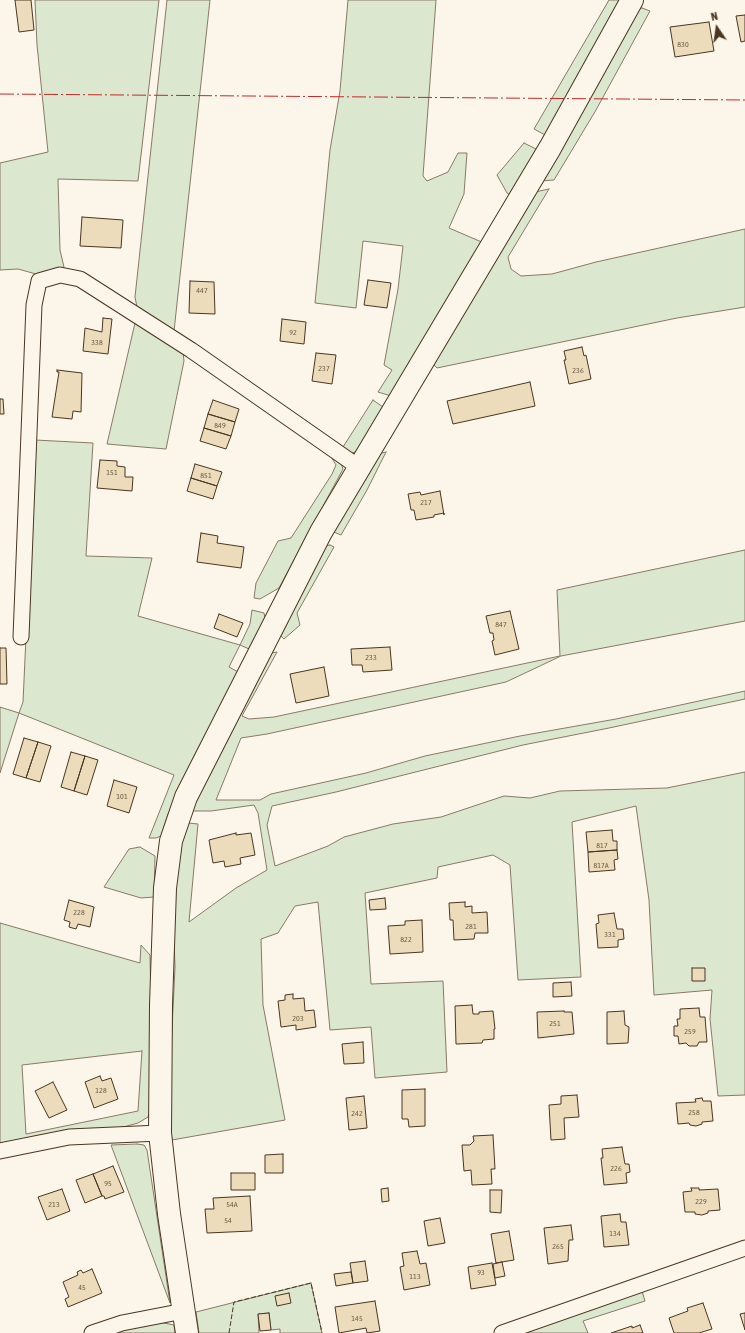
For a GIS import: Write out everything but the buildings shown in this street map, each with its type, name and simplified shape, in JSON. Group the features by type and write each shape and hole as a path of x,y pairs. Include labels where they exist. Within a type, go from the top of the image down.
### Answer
{"street":[{"path":"187,1333 164,1173 160,1133 164,896 171,841 186,797 321,532 550,148 632,0"},
{"path":"21,637 34,305 39,280 60,275 80,279 191,350 360,468"},
{"path":"0,1151 69,1137 160,1133"},
{"path":"502,1333 745,1248"},
{"path":"92,1333 122,1323 184,1312"}],"green space":[{"path":"35,0 159,0 138,181 58,179 60,250 64,267 36,274 18,269 0,270 0,163 48,152 37,45"},
{"path":"167,0 210,0 174,331 137,307 135,297"},
{"path":"348,0 436,0 423,176 427,181 448,172 458,153 467,153 464,194 449,228 484,243 391,396 378,392 392,370 384,365 398,289 403,246 363,241 356,308 315,303 330,150 340,91"},
{"path":"609,0 624,0 547,136 534,129"},
{"path":"642,8 650,11 596,110 554,180 540,181 638,9"},
{"path":"524,143 538,150 513,197 507,193 497,175"},
{"path":"549,189 508,257 511,269 521,276 552,274 596,262 745,229 745,307 677,318 437,368 433,364 535,192"},
{"path":"135,323 183,352 184,361 166,449 107,444"},
{"path":"373,400 383,407 358,451 352,453 346,451 343,447"},
{"path":"35,440 93,443 86,556 152,558 138,616 240,645 229,667 240,673 168,814 161,836 156,838 149,838 174,775 19,713 23,702"},
{"path":"386,452 367,490 341,535 329,530 378,454"},
{"path":"330,455 341,463 343,469 279,588 260,599 254,598 256,583 278,541 291,538 332,474 336,465"},
{"path":"330,545 334,547 297,613 300,625 284,639 277,632 321,546"},
{"path":"745,550 745,621 561,656 506,682 267,734 241,738 216,800 260,800 271,794 366,773 425,756 520,736 616,719 745,691 745,699 523,745 336,792 272,806 267,825 275,866 328,846 344,837 393,824 441,817 504,796 530,798 560,791 667,788 745,772 745,1095 718,1096 710,1019 712,990 654,995 649,900 636,806 572,822 581,977 518,980 510,865 493,855 438,867 437,878 365,893 371,984 443,981 447,1072 375,1078 371,1027 330,1030 318,902 295,906 278,933 261,939 263,1005 285,1120 172,1140 168,1112 175,967 172,889 177,854 188,823 198,824 189,922 236,888 267,870 258,813 254,805 211,811 193,811 191,809 271,653 277,652 242,716 249,719 274,717 560,656 557,590"},
{"path":"252,610 264,613 265,618 249,649 240,645 250,624"},
{"path":"0,707 19,713 0,773"},
{"path":"140,847 155,856 154,897 141,898 104,887 129,849"},
{"path":"0,923 140,963 141,945 150,955 152,1050 151,1108 148,1117 138,1123 120,1128 0,1143","holes":["142,1051 138,1111 26,1134 22,1065"]},
{"path":"111,1145 144,1145 147,1150 170,1303"},
{"path":"311,1283 322,1333 280,1333 280,1329 271,1330 269,1313 258,1314 259,1333 199,1333 196,1312"},
{"path":"642,1291 645,1301 583,1321 588,1333 524,1333"},
{"path":"154,1321 174,1325 175,1333 108,1333"}],"fence":[{"path":"229,1333 234,1302 311,1283 322,1333"}],"power":[{"path":"0,94 745,100"}]}
